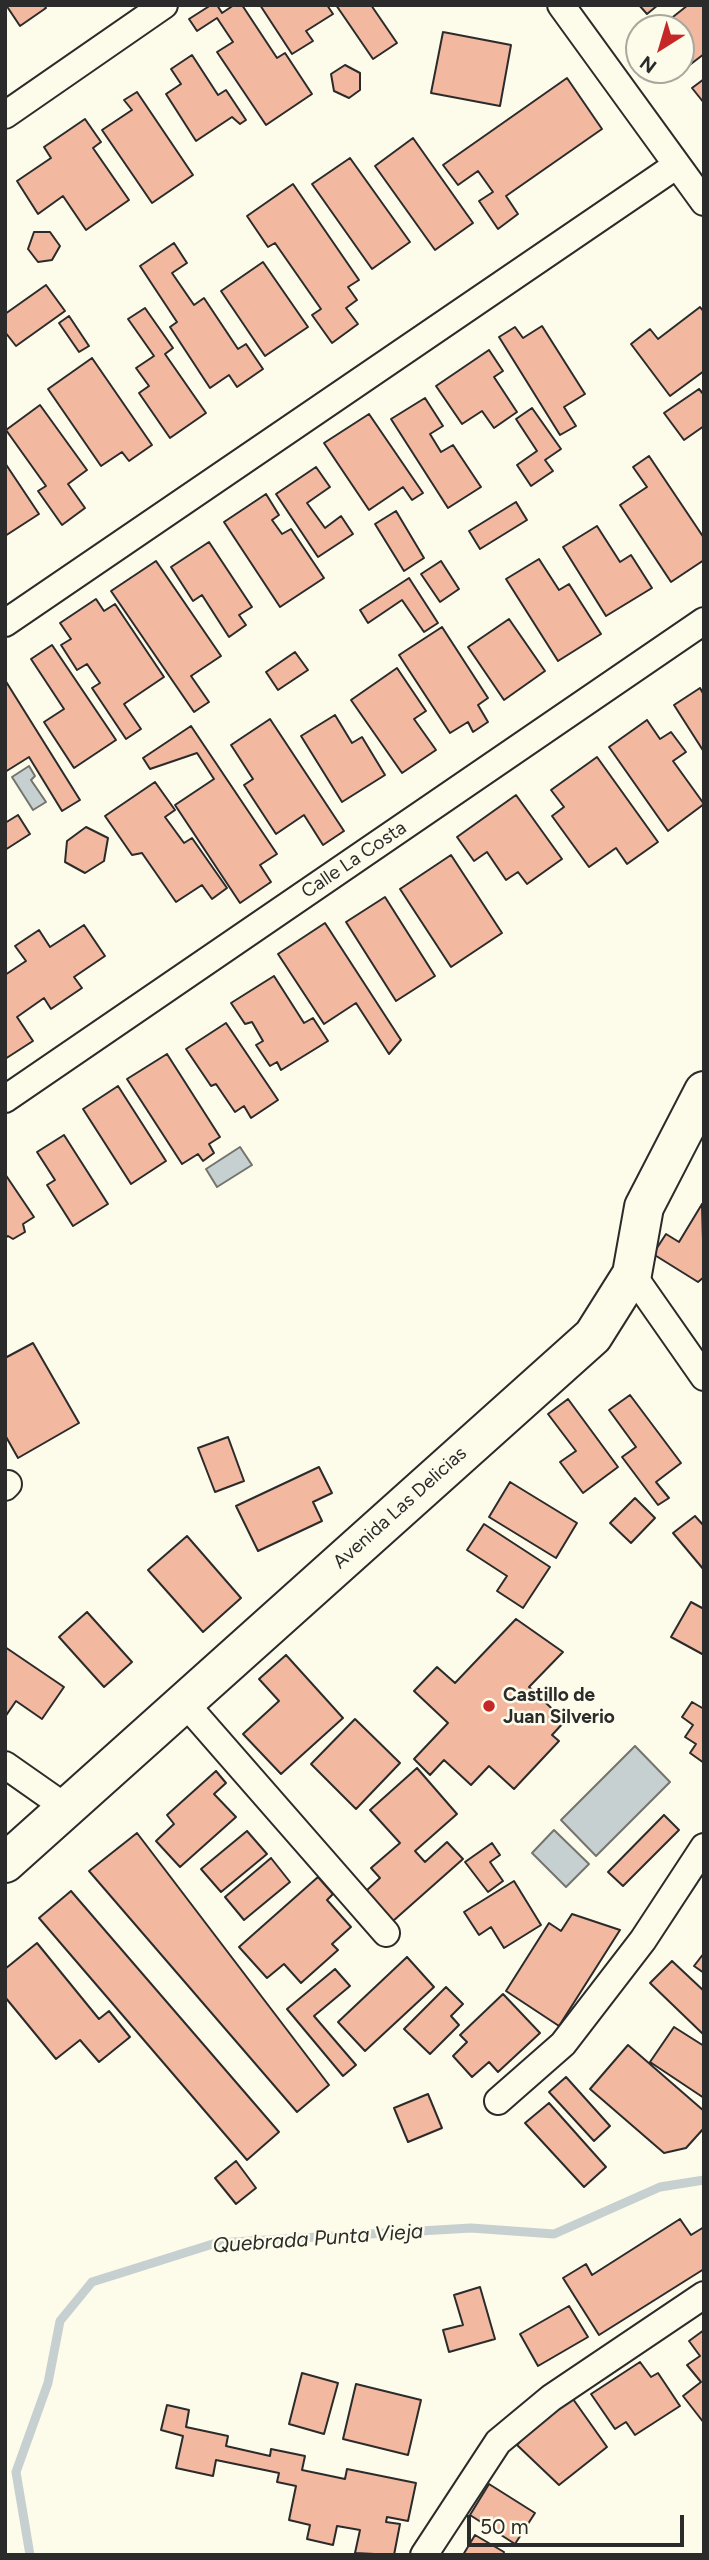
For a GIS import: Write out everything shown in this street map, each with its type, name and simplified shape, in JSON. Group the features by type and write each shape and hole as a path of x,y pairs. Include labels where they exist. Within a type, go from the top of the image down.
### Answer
{"main road":[{"name":"Avenida Las Delicias","path":"5,1863 593,1336 632,1274 644,1207 704,1091"}],"street":[{"path":"5,115 164,5"},
{"path":"561,5 704,202"},
{"path":"5,623 677,165"},
{"name":"Calle La Costa","path":"5,1099 704,621"},
{"path":"632,1274 704,1377"},
{"path":"184,1702 386,1933"},
{"path":"5,1765 65,1807"},
{"path":"498,2101 563,2044 643,1940 704,1847"},
{"path":"424,2555 498,2442 551,2398 704,2295"}],"shaded area":[{"path":"29,766 35,776 31,780 46,802 33,810 12,777"},
{"path":"240,1147 252,1165 217,1187 206,1169"},
{"path":"635,1746 670,1782 596,1856 561,1820"},
{"path":"554,1830 589,1864 566,1887 532,1853"}],"building":[{"path":"6,5 44,5 46,8 20,26"},
{"path":"211,5 217,5 222,13 234,5 242,5 277,58 285,53 312,94 266,125 217,52 233,42 217,18 197,31 189,19"},
{"path":"260,5 327,5 333,14 306,31 313,41 292,54"},
{"path":"336,5 371,5 397,43 373,59"},
{"path":"639,5 658,5 647,14"},
{"path":"688,5 704,5 704,54 695,61 695,14 677,14"},
{"path":"443,32 511,45 500,106 431,93"},
{"path":"192,55 218,95 226,90 246,120 240,124 232,117 196,141 166,94 181,84 171,69"},
{"path":"345,65 360,73 360,90 349,98 334,91 331,74"},
{"path":"567,78 602,129 506,196 518,214 498,229 479,201 493,192 478,171 458,185 443,165"},
{"path":"704,79 704,103 692,88"},
{"path":"137,92 193,175 152,203 102,130 132,110 124,100"},
{"path":"85,119 101,142 93,148 129,200 86,230 63,196 38,214 17,181 51,158 44,147"},
{"path":"413,138 473,223 435,250 375,166"},
{"path":"350,158 410,242 372,269 312,184"},
{"path":"293,184 359,280 348,287 357,300 346,308 358,324 332,343 312,315 321,309 275,243 268,247 247,216"},
{"path":"34,232 50,232 60,246 52,260 38,262 28,249"},
{"path":"174,243 187,263 172,273 194,305 204,298 238,349 246,344 263,369 237,387 229,375 210,388 170,327 177,322 140,266"},
{"path":"263,262 308,327 265,356 221,291"},
{"path":"46,285 65,311 16,346 5,332 5,314"},
{"path":"700,307 704,312 704,371 670,396 631,344 650,329 658,339"},
{"path":"145,308 173,348 165,354 206,413 170,438 139,393 149,386 136,368 154,356 128,319"},
{"path":"69,316 89,346 79,352 59,323"},
{"path":"542,326 585,394 564,407 576,426 560,435 499,337 515,327 523,338"},
{"path":"489,350 503,371 494,377 517,412 494,428 482,411 462,424 436,386"},
{"path":"92,358 152,445 129,461 122,452 101,466 48,389"},
{"path":"699,389 704,395 704,426 684,440 664,413"},
{"path":"425,398 443,426 430,434 441,452 453,445 481,487 448,508 391,419"},
{"path":"40,405 87,470 68,484 85,508 62,525 38,491 46,486 6,430"},
{"path":"532,408 561,449 545,460 553,471 531,486 517,465 537,451 516,419"},
{"path":"369,414 423,493 412,500 403,487 369,510 324,443"},
{"path":"649,456 704,538 704,560 671,582 620,505 647,487 633,467"},
{"path":"5,463 39,514 5,536"},
{"path":"316,467 330,487 307,503 325,528 341,516 353,534 318,557 276,494"},
{"path":"266,494 279,515 272,520 282,534 291,529 324,578 280,607 224,522"},
{"path":"516,502 527,520 480,549 469,531"},
{"path":"396,511 424,558 404,571 375,524"},
{"path":"597,526 620,562 631,555 652,588 606,616 563,547"},
{"path":"209,542 252,607 239,615 246,625 229,637 202,595 193,601 171,567"},
{"path":"539,559 559,590 569,584 601,634 558,661 506,579"},
{"path":"156,561 221,656 191,676 209,702 194,712 111,591"},
{"path":"441,561 459,589 440,602 421,574"},
{"path":"409,578 438,623 424,632 402,600 368,623 360,610"},
{"path":"96,599 104,611 115,604 164,677 124,704 141,729 126,739 92,688 100,683 87,664 77,670 61,645 71,639 60,623"},
{"path":"509,619 545,671 504,700 468,647"},
{"path":"442,627 488,698 478,705 488,722 473,732 468,722 450,733 399,655"},
{"path":"52,645 116,740 74,768 44,722 64,709 31,659"},
{"path":"295,652 308,670 278,690 266,672"},
{"path":"397,668 426,711 414,719 436,750 402,773 351,700"},
{"path":"5,680 80,800 62,811 29,757 5,772"},
{"path":"700,688 704,695 704,752 674,705"},
{"path":"335,715 352,743 362,737 385,775 342,802 301,736"},
{"path":"270,719 344,831 323,845 304,815 276,834 244,785 253,779 231,745"},
{"path":"647,720 660,739 671,732 686,752 673,761 704,804 668,831 609,747"},
{"path":"191,726 277,854 260,865 271,882 240,903 175,805 214,779 197,753 150,769 143,758"},
{"path":"597,757 658,842 627,864 616,848 589,867 552,816 564,807 551,790"},
{"path":"155,782 175,810 165,817 184,843 192,838 227,888 212,899 202,885 176,902 142,853 132,855 105,816"},
{"path":"516,795 562,859 527,884 518,872 506,880 487,852 474,861 457,837"},
{"path":"18,815 30,834 5,850 5,823"},
{"path":"86,827 108,838 104,861 85,873 65,862 67,841"},
{"path":"451,855 502,933 451,967 400,889"},
{"path":"385,897 435,976 396,1001 346,922"},
{"path":"325,923 401,1040 389,1054 356,1003 324,1024 278,954"},
{"path":"84,925 105,956 74,977 82,988 51,1009 44,998 17,1017 33,1041 5,1059 5,975 26,961 15,946 39,930 50,947"},
{"path":"274,976 304,1023 313,1018 328,1041 281,1070 277,1062 270,1066 256,1045 263,1041 252,1022 245,1024 231,1003"},
{"path":"226,1023 278,1100 251,1118 244,1106 235,1112 216,1084 211,1086 186,1049"},
{"path":"167,1054 220,1137 209,1144 214,1153 203,1161 198,1154 182,1164 127,1079"},
{"path":"118,1086 166,1161 131,1184 83,1109"},
{"path":"64,1135 108,1204 73,1226 47,1185 55,1180 37,1152"},
{"path":"5,1174 34,1217 23,1224 25,1232 13,1239 8,1236 5,1238"},
{"path":"702,1204 704,1277 698,1282 653,1254 666,1234 679,1242"},
{"path":"33,1343 79,1423 18,1458 5,1435 5,1358"},
{"path":"630,1395 681,1463 656,1482 669,1498 658,1505 622,1457 636,1447 609,1410"},
{"path":"568,1399 618,1467 583,1493 560,1462 576,1451 548,1414"},
{"path":"228,1437 244,1481 215,1492 198,1448"},
{"path":"319,1467 332,1493 313,1502 322,1521 258,1551 236,1506"},
{"path":"510,1482 577,1523 556,1558 489,1517"},
{"path":"635,1498 655,1518 631,1543 610,1523"},
{"path":"695,1516 704,1526 704,1570 673,1533"},
{"path":"484,1524 550,1567 523,1608 497,1591 507,1576 467,1550"},
{"path":"187,1536 241,1598 203,1632 148,1570"},
{"path":"691,1602 704,1609 704,1655 671,1637"},
{"path":"87,1612 132,1662 104,1687 59,1637"},
{"name":"Castillo de Juan Silverio","path":"516,1619 563,1652 529,1687 565,1721 552,1735 559,1741 514,1789 489,1766 471,1785 444,1760 430,1775 414,1759 448,1723 414,1691 437,1667 455,1683"},
{"path":"5,1647 64,1687 42,1719 16,1701 5,1717"},
{"path":"286,1655 343,1718 281,1774 243,1734 279,1701 259,1679"},
{"path":"692,1702 704,1709 704,1763 690,1753 696,1744 685,1737 693,1725 682,1717"},
{"path":"355,1719 400,1763 356,1809 311,1764"},
{"path":"417,1768 457,1814 415,1851 425,1862 447,1842 463,1859 393,1921 366,1891 380,1878 371,1868 400,1843 370,1810"},
{"path":"216,1771 226,1783 214,1794 236,1817 180,1867 156,1841 174,1824 167,1815"},
{"path":"664,1815 679,1830 623,1886 608,1872"},
{"path":"247,1831 267,1854 221,1892 201,1869"},
{"path":"137,1833 329,2085 297,2112 89,1871"},
{"path":"492,1843 500,1855 490,1862 503,1881 488,1892 465,1862"},
{"path":"271,1858 290,1882 244,1920 225,1897"},
{"path":"318,1877 333,1894 327,1900 351,1927 332,1944 338,1950 301,1983 284,1964 267,1978 239,1947"},
{"path":"514,1881 541,1925 504,1948 491,1927 479,1935 464,1912"},
{"path":"71,1891 279,2132 247,2160 39,1918"},
{"path":"572,1914 620,1930 559,2026 506,1991 549,1923 561,1931"},
{"path":"37,1943 99,2019 109,2011 130,2037 99,2062 80,2040 56,2059 5,1997 5,1969"},
{"path":"704,1953 704,1973 694,1966"},
{"path":"407,1957 434,1987 365,2051 338,2022"},
{"path":"672,1961 704,1991 704,2035 650,1983"},
{"path":"335,1969 350,1986 314,2016 356,2065 343,2076 287,2009"},
{"path":"446,1987 463,2004 451,2016 459,2025 430,2054 404,2029"},
{"path":"503,1994 540,2033 498,2072 489,2062 472,2077 453,2056 467,2042 460,2035"},
{"path":"674,2027 704,2046 704,2098 650,2062"},
{"path":"628,2045 704,2111 704,2128 686,2148 664,2153 590,2089"},
{"path":"566,2077 610,2126 594,2141 549,2092"},
{"path":"428,2094 442,2128 408,2142 394,2108"},
{"path":"549,2103 606,2167 584,2187 525,2123"},
{"path":"236,2161 256,2188 236,2204 215,2178"},
{"path":"680,2219 691,2235 704,2227 704,2269 599,2335 563,2278 586,2264 592,2275"},
{"path":"480,2287 495,2339 449,2352 443,2330 463,2325 454,2295"},
{"path":"569,2306 588,2337 538,2366 520,2334"},
{"path":"704,2330 704,2423 683,2396 701,2382 687,2365 700,2356 689,2341"},
{"path":"640,2362 651,2377 658,2373 680,2406 635,2435 626,2422 615,2429 591,2394"},
{"path":"302,2373 338,2383 324,2434 289,2424"},
{"path":"356,2384 421,2400 408,2455 343,2439"},
{"path":"573,2399 607,2447 559,2485 517,2445 540,2419"},
{"path":"167,2405 189,2410 186,2427 228,2436 226,2446 270,2456 271,2449 305,2456 302,2470 345,2479 347,2469 416,2483 408,2521 387,2517 386,2522 400,2524 394,2555 355,2553 360,2530 337,2526 333,2545 307,2539 310,2525 289,2520 296,2486 277,2482 279,2473 216,2460 213,2476 176,2468 183,2436 161,2430"},
{"path":"489,2484 535,2513 515,2544 470,2515"},
{"path":"475,2535 504,2552 503,2555 463,2555"}],"waterway":[{"name":"Quebrada Punta Vieja","path":"30,2555 16,2472 48,2383 60,2321 92,2282 216,2243 471,2228 554,2234 660,2187 704,2180"}],"place":[{"name":"Castillo de Juan Silverio","path":"489,1706"}]}
